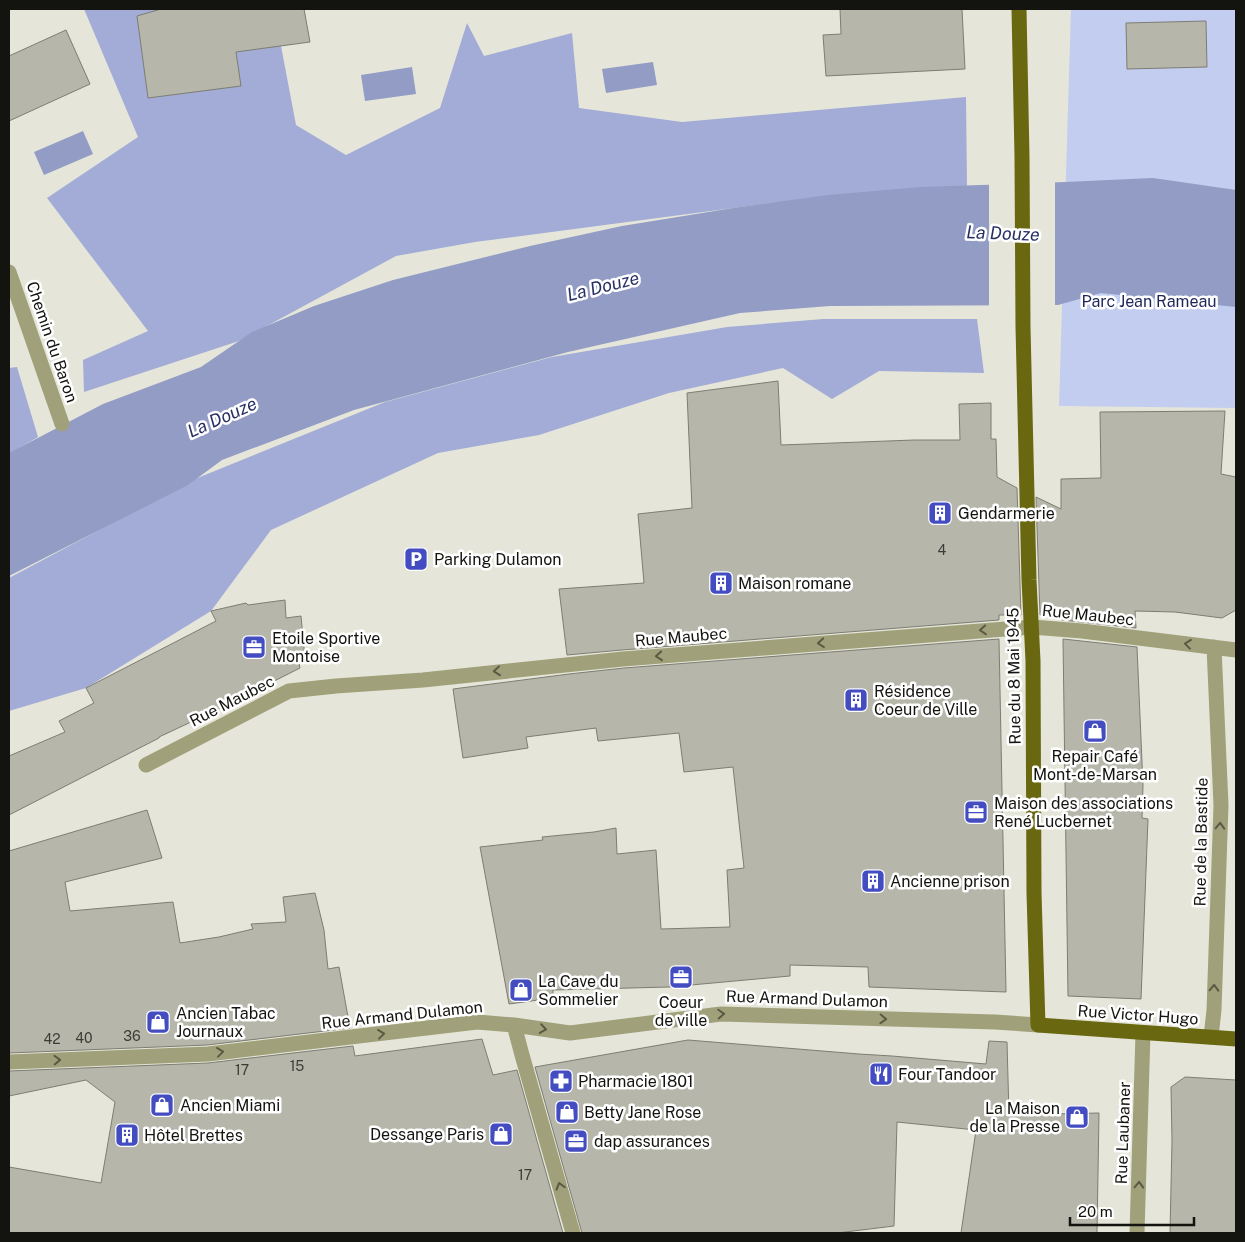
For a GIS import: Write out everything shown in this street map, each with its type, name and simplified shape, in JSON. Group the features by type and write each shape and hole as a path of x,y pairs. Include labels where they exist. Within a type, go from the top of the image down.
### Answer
{"main road":[{"name":"Rue du 8 Mai 1945","path":"1020,9 1023,326 1029,580 1032,627 1034,893 1038,1025"},
{"name":"Rue Victor Hugo","path":"1038,1025 1236,1039"}],"street":[{"name":"Chemin du Baron","path":"9,272 62,424"},
{"name":"Rue Maubec","path":"146,765 289,691 336,686 423,680 623,659 1032,627 1082,631 1236,650"},
{"name":"Rue de la Bastide","path":"1211,1037 1214,1010 1221,805 1214,648"},
{"name":"Rue Armand Dulamon","path":"9,1062 208,1054 477,1022 570,1033 720,1014 995,1022 1038,1025"},
{"path":"514,1025 574,1233"},
{"name":"Rue Laubaner","path":"1137,1233 1143,1033"}],"green space":[{"name":"Parc Jean Rameau","path":"1071,9 1236,9 1236,408 1059,406"}],"shaded area":[{"path":"84,9 274,9 296,125 346,155 440,108 467,23 484,56 572,33 579,108 682,122 966,97 967,186 771,203 475,242 396,256 239,341 84,392 83,360 148,331 47,198 138,137"},
{"path":"823,319 977,319 984,373 879,371 832,399 783,368 669,393 539,435 438,453 271,530 211,611 86,688 9,711 9,578 195,479 385,402 552,357 727,327"},
{"path":"17,367 38,437 9,454 9,368"}],"water":[{"path":"653,62 657,85 606,93 602,69"},
{"path":"412,67 416,94 365,101 361,75"},
{"path":"83,131 93,154 44,175 34,152"},
{"name":"La Douze","path":"1153,178 1236,190 1236,307 1101,293 1058,305 830,306 740,313 568,352 354,410 222,460 188,485 9,576 9,453 103,404 201,367 252,332 314,306 393,280 530,246 622,226 733,208 828,195 921,187"}],"pier":[{"path":"1055,180 1055,307 989,307 989,182"}],"building":[{"path":"161,9 304,9 310,42 236,52 241,86 148,98 137,16"},
{"path":"840,9 962,9 965,69 826,76 823,35 841,34"},
{"path":"1206,21 1207,67 1127,69 1126,23"},
{"path":"66,30 90,84 9,121 9,56"},
{"path":"778,381 781,445 960,440 959,404 991,403 991,439 996,439 997,477 1017,488 1021,615 999,615 999,620 567,655 559,589 644,583 638,514 692,508 687,393"},
{"path":"1225,411 1221,474 1236,477 1236,610 1222,618 1175,612 1135,611 1136,628 1062,620 1062,614 1040,615 1036,497 1061,509 1061,479 1101,478 1100,412"},
{"path":"285,600 286,618 301,616 305,658 298,658 300,668 159,737 9,815 9,756 65,732 59,721 94,703 86,688 216,621 211,611 246,603 248,605"},
{"path":"999,639 1006,992 869,987 868,967 790,965 790,976 669,987 553,990 553,998 509,1004 480,847 543,840 542,837 616,828 617,854 656,850 661,929 730,927 727,870 744,868 733,767 684,772 679,733 598,741 596,728 526,737 528,748 463,758 453,689 624,668"},
{"path":"1063,639 1137,647 1143,785 1142,818 1148,819 1141,999 1068,996"},
{"path":"147,810 162,858 65,882 70,911 173,902 180,943 253,929 251,924 286,922 283,897 315,893 324,930 328,969 339,967 350,1028 207,1045 9,1053 9,851"},
{"path":"482,1039 493,1075 517,1070 563,1233 9,1233 9,1167 101,1183 115,1102 86,1080 9,1096 9,1071 208,1063 353,1046 355,1056"},
{"path":"688,1040 986,1064 989,1041 1007,1042 1009,1115 1099,1113 1097,1233 961,1233 976,1130 897,1122 894,1226 837,1233 582,1233 535,1067"},
{"path":"1185,1077 1236,1080 1236,1233 1170,1233 1171,1087"}],"place":[{"name":"Gendarmerie","path":"940,513"},
{"name":"Parking Dulamon","path":"416,559"},
{"name":"Maison romane","path":"721,583"},
{"name":"Etoile Sportive Montoise","path":"254,647"},
{"name":"Résidence Coeur de Ville","path":"856,700"},
{"name":"Repair Café Mont-de-Marsan","path":"1095,731"},
{"name":"Maison des associations René Lucbernet","path":"976,812"},
{"name":"Ancienne prison","path":"873,881"},
{"name":"Coeur de ville","path":"681,977"},
{"name":"La Cave du Sommelier","path":"521,990"},
{"name":"Ancien Tabac Journaux","path":"158,1022"},
{"name":"Four Tandoor","path":"881,1074"},
{"name":"Pharmacie 1801","path":"561,1081"},
{"name":"Ancien Miami","path":"162,1105"},
{"name":"Betty Jane Rose","path":"567,1112"},
{"name":"La Maison de la Presse","path":"1077,1117"},
{"name":"Dessange Paris","path":"501,1134"},
{"name":"Hôtel Brettes","path":"127,1135"},
{"name":"dap assurances","path":"576,1141"}]}
